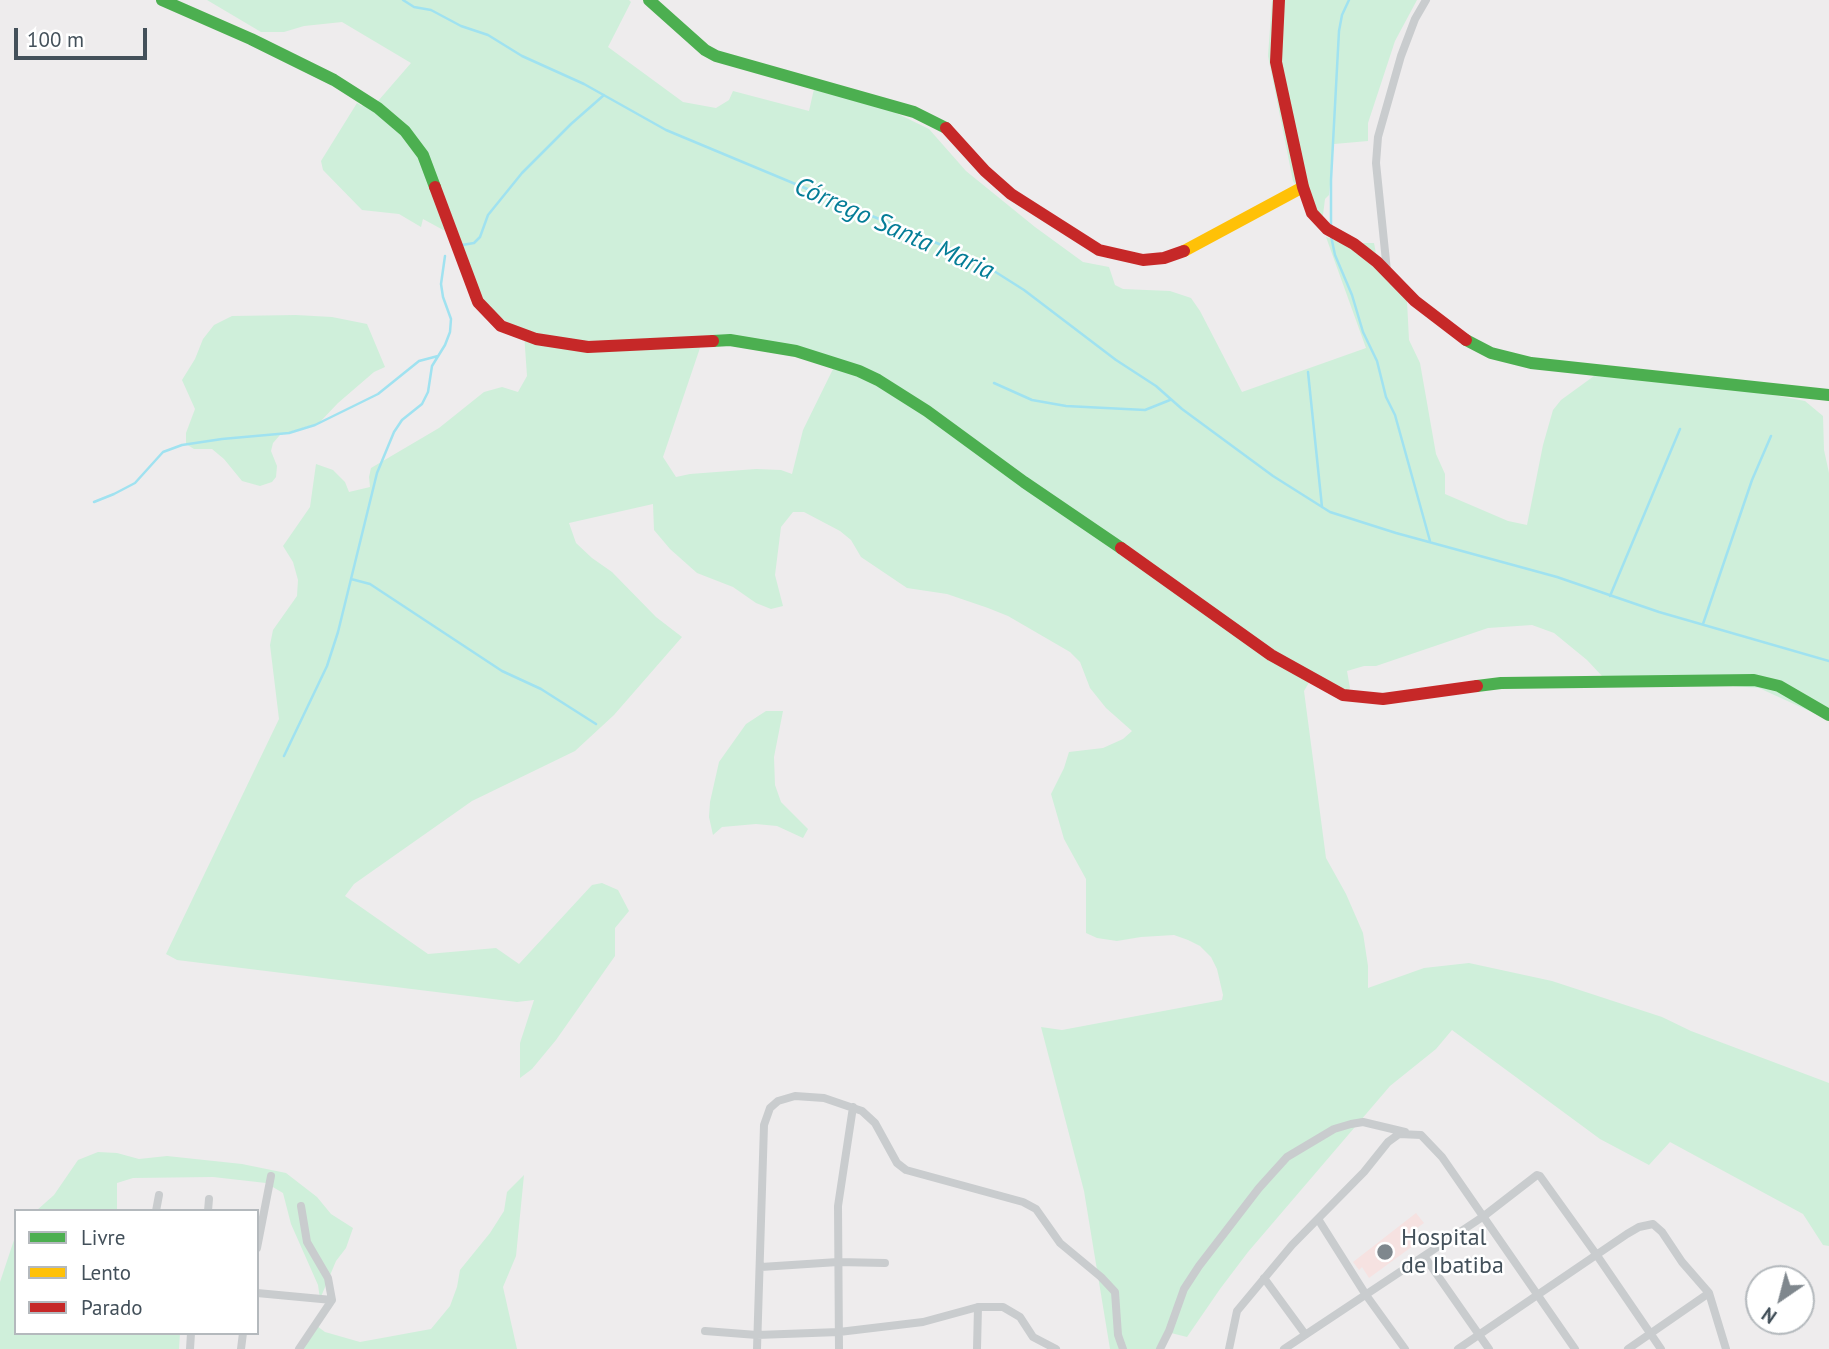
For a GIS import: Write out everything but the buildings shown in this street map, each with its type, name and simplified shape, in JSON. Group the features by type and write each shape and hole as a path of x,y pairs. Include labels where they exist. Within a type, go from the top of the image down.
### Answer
{"street":[{"path":"162,0 325,75 358,94 405,131 422,155 478,302 501,326 536,339 588,347 730,340 796,351 859,371 904,395 1271,655 1343,695 1383,699 1502,683 1754,680 1779,686 1829,715"},
{"path":"649,0 705,50 722,59 796,77 915,112 936,121 948,129 985,172 1011,194 1077,238 1099,250 1118,256 1143,260 1164,258 1186,251 1303,187"},
{"path":"1279,0 1276,62 1303,187 1312,213 1326,229 1362,250 1387,271 1415,301 1465,339 1502,357 1557,367 1678,377 1829,395"},
{"path":"1387,271 1376,150 1380,122 1401,56 1426,0"},
{"path":"757,1349 764,1125 770,1108 785,1098 795,1096 824,1098 862,1111 874,1123 902,1168 1023,1202 1036,1209 1060,1242 1115,1292 1118,1335 1123,1349"},
{"path":"839,1349 838,1206 853,1107"},
{"path":"1160,1349 1184,1289 1259,1188 1287,1157 1324,1135 1363,1122 1421,1135 1442,1157 1575,1349"},
{"path":"1229,1349 1237,1311 1264,1278 1388,1142 1399,1134 1421,1135"},
{"path":"259,1238 271,1175"},
{"path":"1284,1349 1484,1216 1534,1177 1540,1176 1661,1349"},
{"path":"156,1209 159,1195"},
{"path":"208,1209 209,1199"},
{"path":"299,1349 332,1300 328,1278 307,1242 302,1206"},
{"path":"1318,1219 1366,1295 1405,1349"},
{"path":"1458,1349 1596,1254 1639,1227 1653,1224 1709,1293 1726,1349"},
{"path":"1424,1256 1489,1349"},
{"path":"761,1267 838,1262 885,1263"},
{"path":"1264,1278 1305,1334"},
{"path":"259,1293 332,1300"},
{"path":"1628,1349 1709,1293"},
{"path":"977,1349 978,1307"},
{"path":"705,1331 757,1335 839,1332 923,1322 978,1307 1003,1307 1020,1317 1033,1337 1056,1349"}],"shaded area":[{"name":"Hospital de Ibatiba","path":"1416,1213 1424,1223 1410,1233 1417,1243 1369,1278 1362,1267 1359,1270 1353,1262"}],"green space":[{"path":"207,0 629,0 631,2 608,47 683,102 716,108 729,100 733,91 809,111 814,89 892,111 929,129 966,171 1035,227 1083,262 1109,267 1115,285 1123,289 1170,291 1191,298 1242,392 1366,348 1326,237 1345,243 1374,243 1378,264 1407,301 1409,340 1420,363 1436,454 1445,474 1445,494 1508,521 1527,525 1553,410 1561,400 1594,376 1736,388 1805,401 1823,416 1824,450 1829,473 1829,720 1759,688 1602,676 1554,633 1532,625 1488,628 1376,666 1347,671 1350,688 1347,693 1311,679 1304,691 1326,858 1363,933 1368,988 1424,968 1469,963 1552,981 1662,1017 1691,1031 1829,1083 1829,1246 1823,1245 1803,1214 1670,1142 1649,1165 1600,1139 1452,1030 1436,1049 1390,1086 1248,1252 1187,1337 1171,1333 1158,1349 1110,1349 1084,1191 1041,1027 1062,1030 1222,1000 1223,995 1217,969 1211,957 1200,946 1188,940 1174,935 1117,941 1086,933 1086,879 1064,839 1051,794 1069,752 1103,748 1123,739 1132,731 1106,708 1090,688 1080,662 1070,652 1008,616 988,608 947,594 907,588 861,557 851,540 840,531 804,512 793,512 781,527 775,575 783,606 771,609 756,603 733,587 697,573 670,549 654,530 653,504 569,523 576,543 612,572 656,617 682,637 614,715 575,751 472,801 354,884 345,896 428,954 496,948 519,964 592,885 602,883 618,890 629,911 615,928 615,956 556,1040 532,1069 520,1078 520,1043 534,1000 517,1002 177,960 166,954 279,719 270,645 273,630 297,596 298,580 293,562 283,546 310,507 316,464 333,470 345,482 349,492 370,487 371,468 439,428 484,392 502,387 518,392 527,376 524,333 485,307 456,237 423,219 421,227 399,214 362,210 323,170 321,161 357,103 362,106 364,103 372,108 411,63 342,22 304,26 284,32 261,32","holes":["702,342 806,356 834,367 803,430 792,474 781,470 756,469 676,477 663,457"]},
{"path":"1272,0 1417,0 1395,41 1368,123 1368,141 1334,144 1329,195 1325,199 1323,215 1317,219 1293,181 1268,56"},
{"path":"232,316 332,317 367,324 385,367 374,372 319,423 280,435 273,443 271,451 277,466 276,477 272,482 260,486 242,481 212,449 194,449 186,444 186,433 195,409 182,380 203,339 214,325"},
{"path":"766,711 783,711 774,757 775,785 781,802 808,829 803,838 777,826 756,824 722,827 713,835 709,817 710,802 719,762 746,724"},
{"path":"98,1152 117,1153 139,1159 167,1156 242,1164 286,1173 317,1197 331,1214 353,1228 320,1299 318,1285 291,1224 283,1193 266,1183 213,1177 133,1178 117,1183 117,1209 38,1209 54,1195 78,1160"},
{"path":"524,1175 516,1256 503,1287 517,1349 297,1349 313,1323 325,1332 360,1342 431,1329 450,1306 460,1270 504,1211 507,1192"},
{"path":"14,1240 14,1335 180,1335 179,1349 0,1349 0,1282"}],"waterway":[{"name":"Córrego Santa Maria","path":"403,0 414,7 431,10 461,26 488,35 522,56 584,84 666,130 975,259 1024,290 1116,360 1156,386 1182,409 1273,476 1330,512 1557,577 1659,612 1829,661"},
{"path":"1331,225 1339,31 1349,0"},
{"path":"462,245 474,243 480,237 488,215 522,173 604,95"},
{"path":"1331,236 1335,255 1352,295 1363,332 1377,361 1386,397 1395,415 1430,541"},
{"path":"284,756 327,666 338,632 377,473 394,432 402,420 422,404 428,392 432,366 450,332 451,319 441,284 445,256"},
{"path":"94,502 135,483 163,452 182,445 289,433 315,425 378,394 419,361 438,356"},
{"path":"1308,372 1322,507"},
{"path":"994,383 1032,400 1066,406 1145,410 1170,400"},
{"path":"1610,596 1680,429"},
{"path":"1703,624 1752,480 1771,436"},
{"path":"351,579 370,584 502,671 541,689 596,724"}],"traffic: fast":[{"path":"162,0 251,39 334,80 378,108 405,131 423,155 435,187"},
{"path":"649,0 705,50 716,56 914,112 946,128"},
{"path":"713,341 730,340 796,351 859,371 878,380 927,411 1121,548"},
{"path":"1466,340 1491,353 1531,363 1829,395"},
{"path":"1477,686 1501,683 1754,680 1779,686 1829,715"}],"traffic: slow":[{"path":"1184,251 1303,187"}],"traffic: jam":[{"path":"1279,0 1276,62 1303,187 1312,213 1327,229 1354,244 1377,262 1415,301 1466,340"},
{"path":"946,128 985,171 1011,194 1099,250 1143,260 1164,258 1184,251"},
{"path":"435,187 478,302 501,326 536,339 588,347 713,341"},
{"path":"1121,548 1271,655 1343,695 1383,699 1477,686"}],"place":[{"name":"Hospital de Ibatiba","path":"1385,1252"}]}
